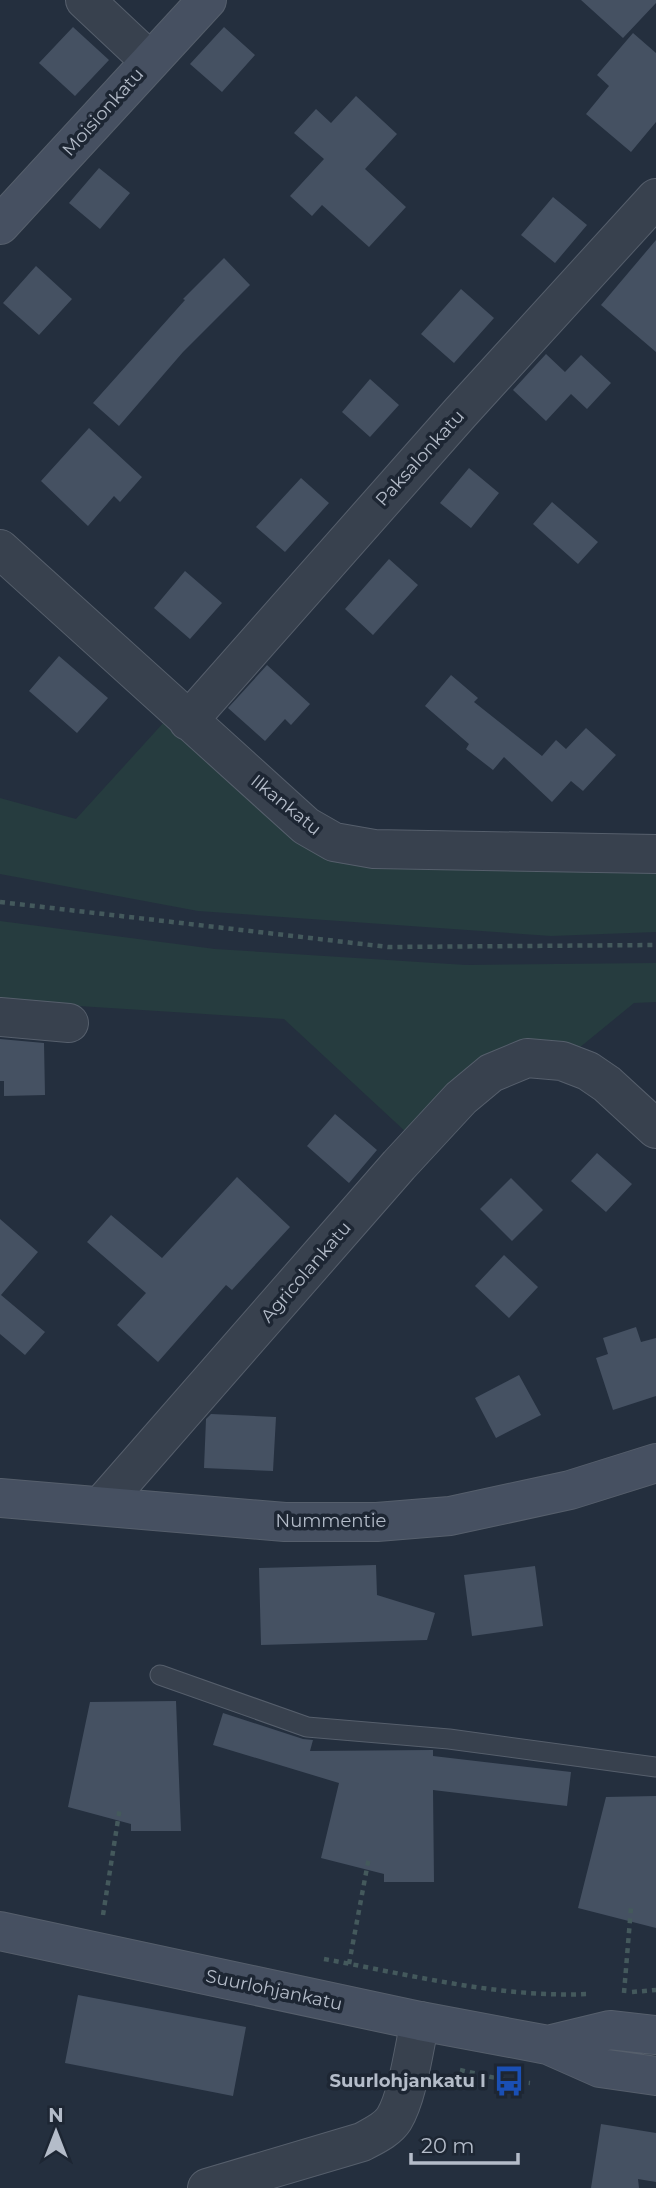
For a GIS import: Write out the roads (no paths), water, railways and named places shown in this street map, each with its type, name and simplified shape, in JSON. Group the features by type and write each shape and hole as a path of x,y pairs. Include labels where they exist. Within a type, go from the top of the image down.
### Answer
{"street":[{"path":"85,0 150,61"},
{"name":"Moisionkatu","path":"0,225 207,0"},
{"name":"Paksalonkatu","path":"188,721 656,198"},
{"name":"Ilkankatu","path":"0,549 306,826 334,842 374,849 656,854"},
{"path":"0,1017 69,1023"},
{"name":"Agricolankatu","path":"102,1506 399,1165 461,1098 491,1073 527,1058 562,1061 588,1071 607,1084 656,1129"},
{"name":"Nummentie","path":"0,1498 285,1522 389,1521 450,1516 543,1496 656,1463"},
{"name":"Suurlohjankatu","path":"0,1931 420,2021 548,2045 600,2068 656,2076"},
{"path":"207,2188 362,2142 379,2133 393,2119 402,2096 420,2021"},
{"name":"Suurlohjankatu","path":"548,2045 610,2030 656,2035"}],"lane":[{"path":"160,1675 307,1727 449,1739 656,1767"}],"place":[{"name":"Suurlohjankatu I","path":"509,2081"}]}
